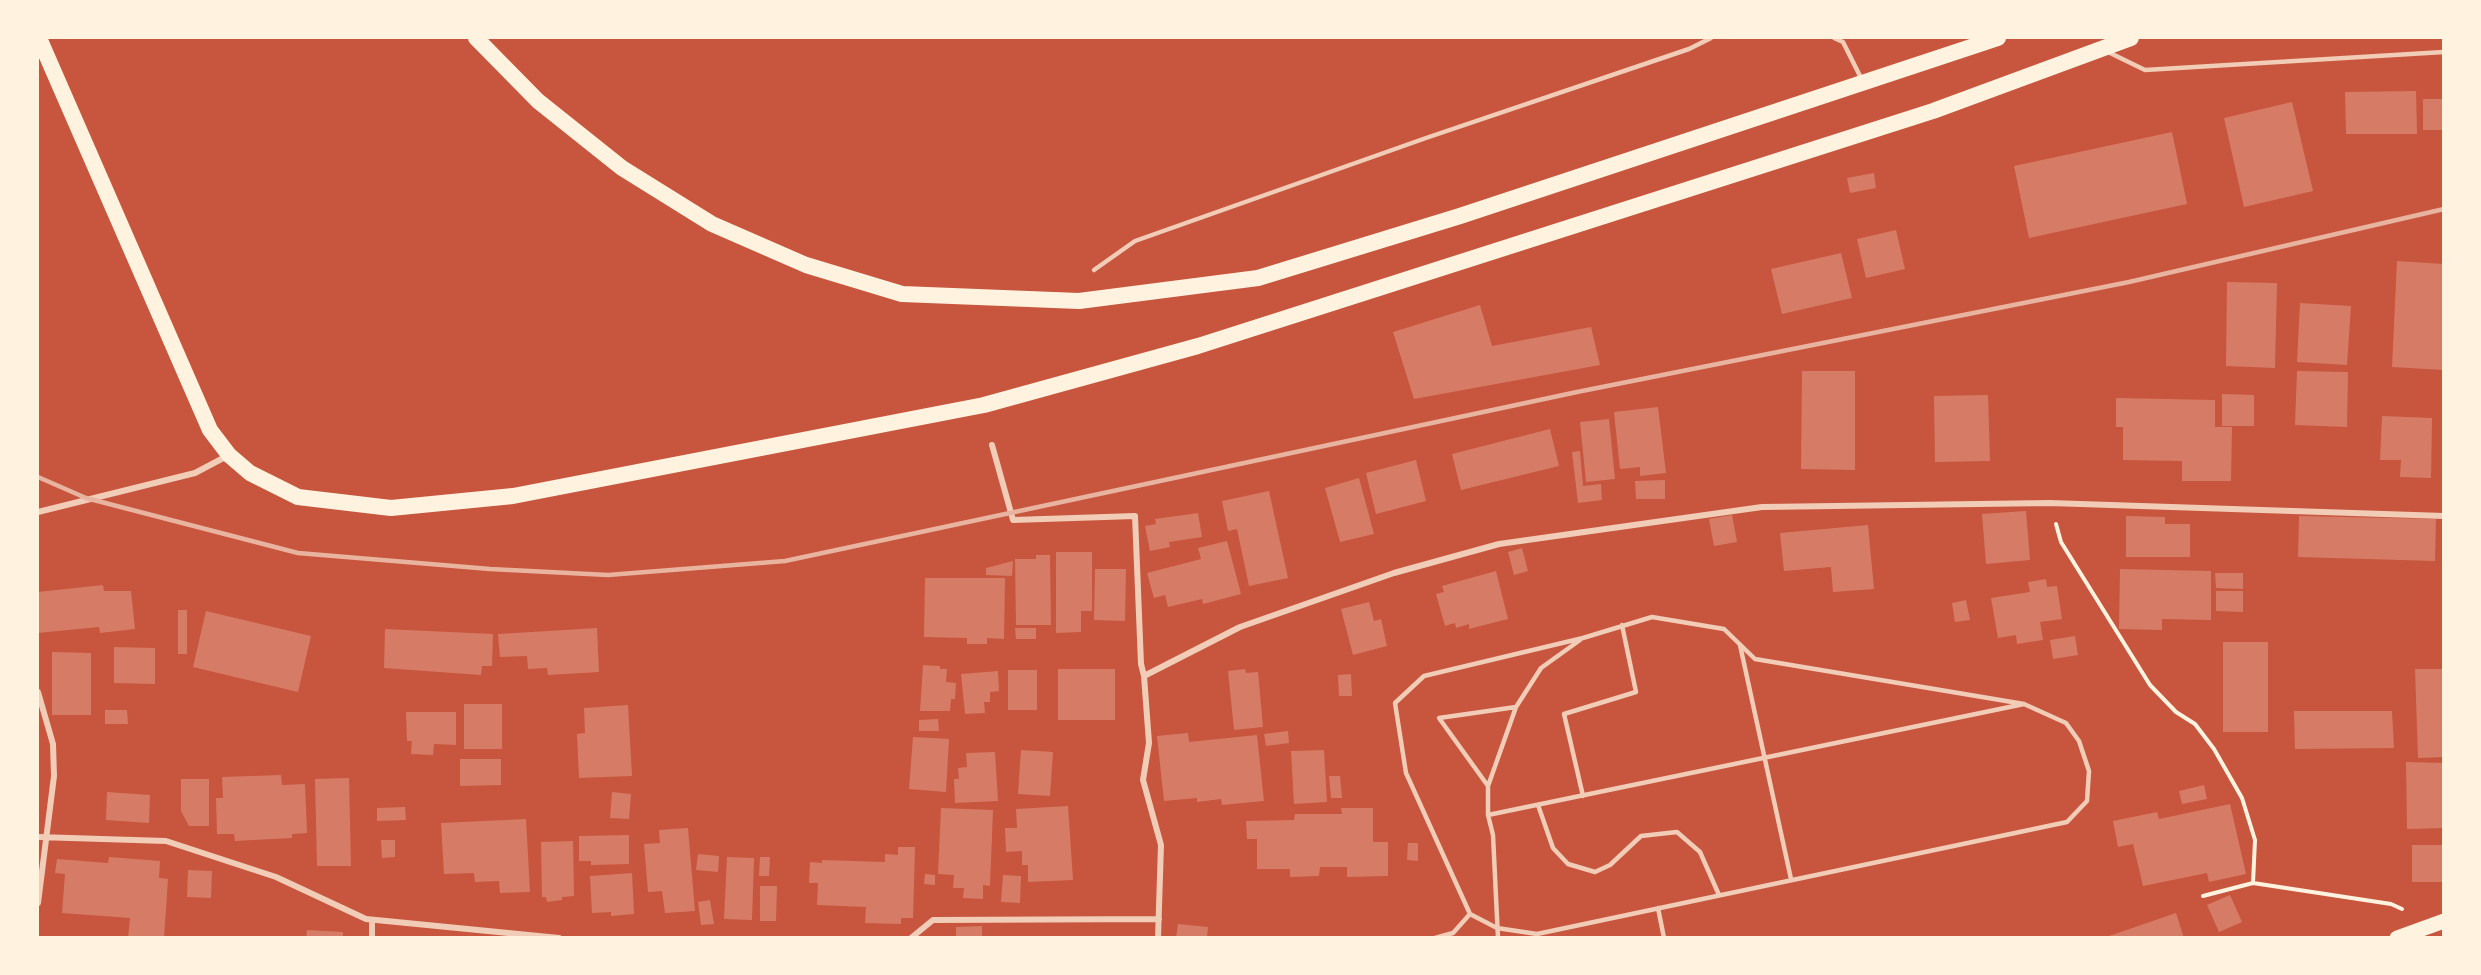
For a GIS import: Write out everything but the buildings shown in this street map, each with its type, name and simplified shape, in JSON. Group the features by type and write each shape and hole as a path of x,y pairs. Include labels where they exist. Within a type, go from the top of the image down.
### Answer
{"highway":[{"path":"39,38 210,430 229,455 250,474 298,497 391,508 513,496 984,405 1209,343 1933,111 2131,38"},
{"path":"476,38 538,101 622,168 712,224 806,265 902,294 1079,301 1258,278 1460,216 1998,38"}],"main road":[{"path":"2397,938 2444,921"}],"street":[{"path":"992,445 1013,520 1135,516 1141,664 1149,742 1143,780 1161,845 1158,938"},
{"path":"38,512 195,473 229,455"},
{"path":"1144,676 1240,627 1394,573 1499,544 1762,507 2050,503 2444,516"},
{"path":"38,692 53,744 54,776 41,837 38,903"},
{"path":"41,837 166,841 276,877 366,919 559,938"},
{"path":"372,920 372,938"},
{"path":"911,938 933,920 1159,920"}],"lane":[{"path":"1094,270 1135,241 1414,142 1689,49 1711,38"},
{"path":"1834,38 1843,42 1863,82"},
{"path":"2101,49 2145,70 2444,51"},
{"path":"1652,617 1724,629 1755,659 2024,704 2066,723 2079,741 2089,771 2087,801 2067,822 1537,934 1497,928 1470,914 1406,772 1395,703 1424,676 1583,638 1652,617"},
{"path":"1583,796 1564,714 1636,692 1622,625"},
{"path":"1498,938 1493,835 1488,815 1488,786 1516,707 1541,668 1583,638"},
{"path":"1740,645 1791,879"},
{"path":"1488,815 2024,704"},
{"path":"1488,786 1439,718 1516,707"},
{"path":"1538,806 1553,848 1568,864 1595,872 1610,865 1641,836 1677,832 1700,852 1719,895"},
{"path":"1658,908 1664,938"},
{"path":"1435,938 1453,933 1470,914"}],"path":[{"path":"2050,503 2061,542 2118,630 2133,659 2150,685 2176,712 2195,724 2214,749 2242,798 2256,840 2253,883"},
{"path":"2203,896 2253,883 2391,904 2407,910 2420,929"}],"railway":[{"path":"38,477 86,498 298,553 490,569 608,575 785,561 1577,392 2129,282 2444,209"}]}
